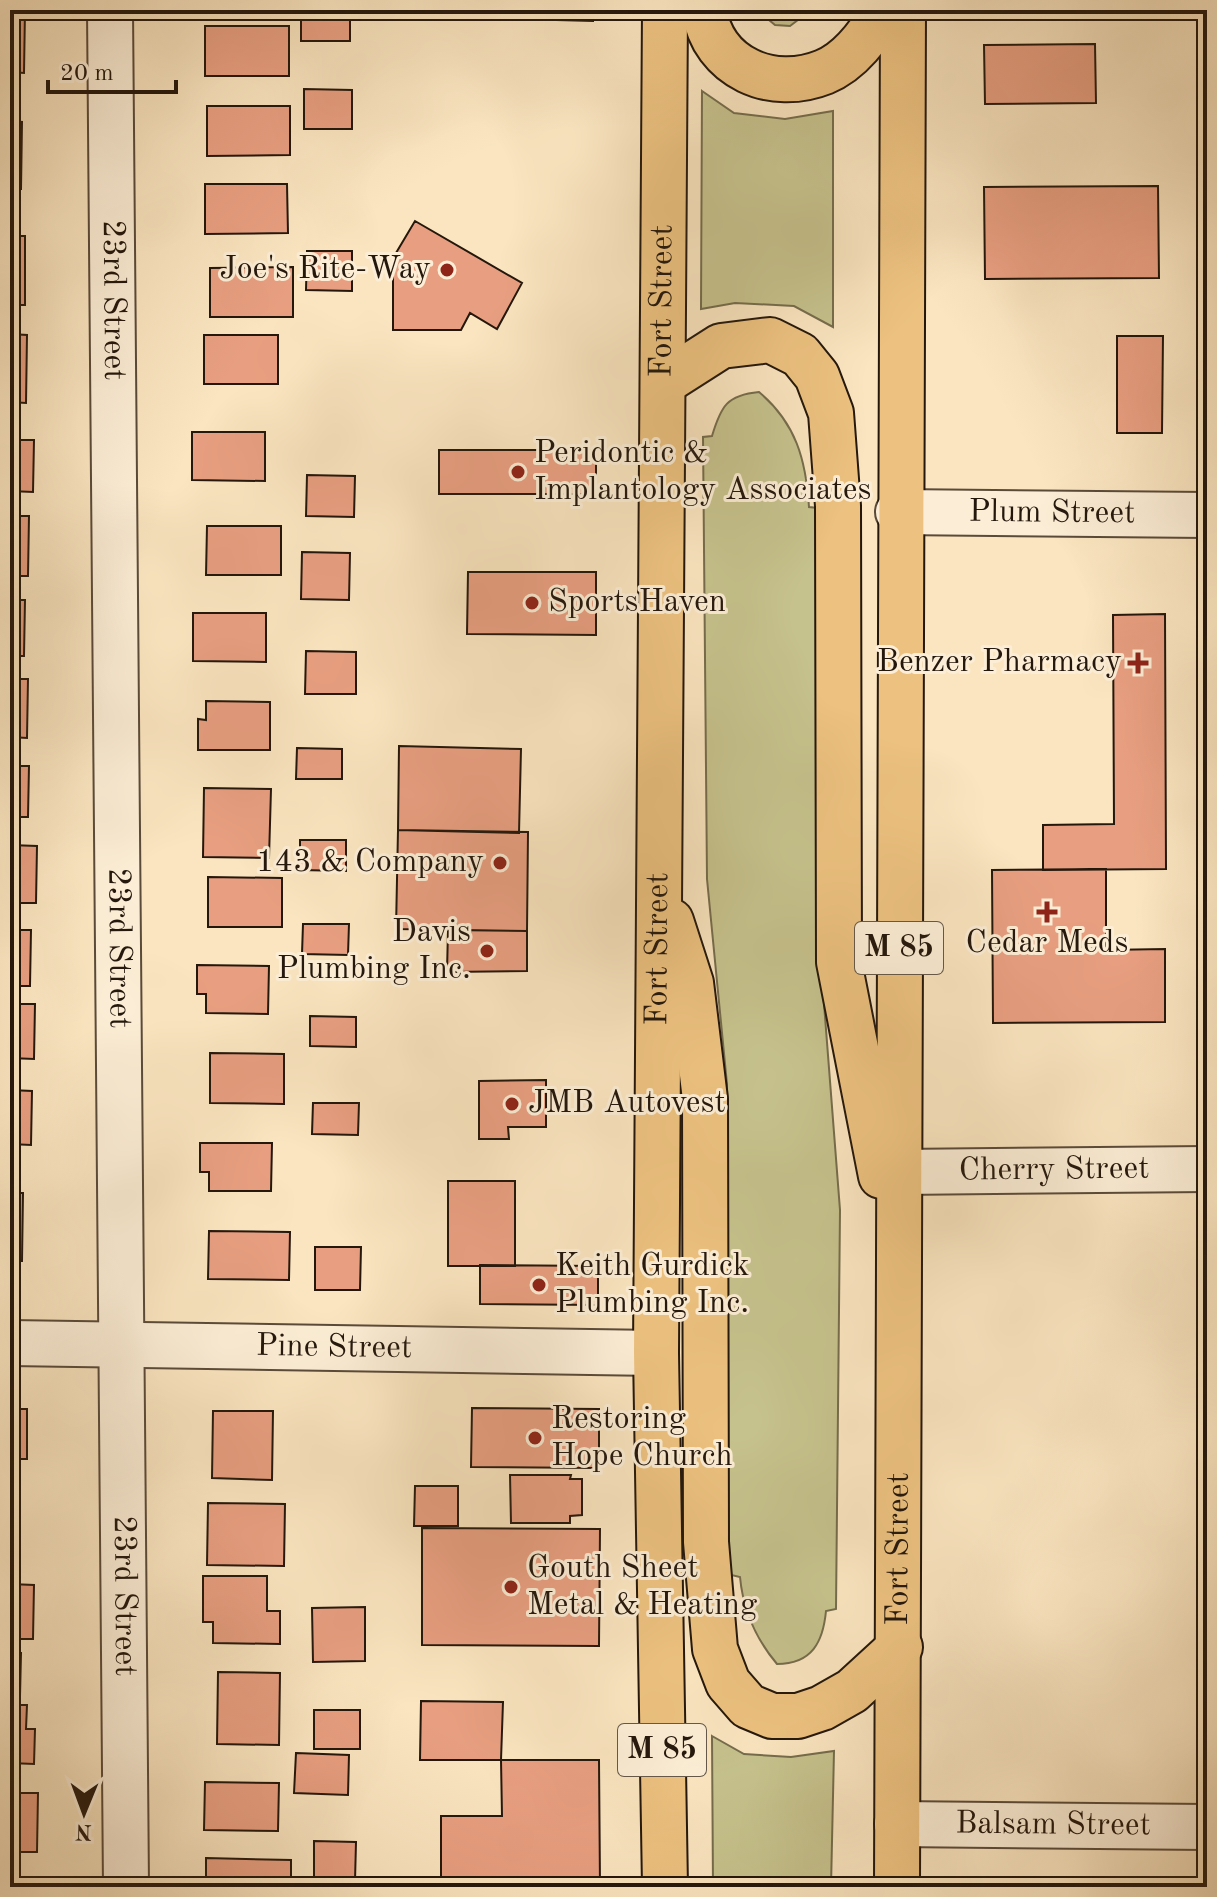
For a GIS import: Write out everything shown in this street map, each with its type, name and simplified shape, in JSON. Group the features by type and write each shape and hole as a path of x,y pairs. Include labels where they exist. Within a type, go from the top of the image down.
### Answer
{"main road":[{"name":"Fort Street","path":"665,10 656,1353 665,1887"},
{"path":"704,10 707,25 731,61 746,72 774,81 825,72 870,35 884,10"},
{"name":"Fort Street","path":"897,1887 901,1277 898,512 903,10"},
{"path":"663,383 721,346 770,340 800,355 817,376 831,413 838,506 839,962 901,1277"},
{"path":"660,889 691,983 705,1099 706,1542 715,1649 728,1683 748,1706 772,1716 798,1716 822,1708 852,1691 900,1647"}],"street":[{"name":"23rd Street","path":"110,10 126,1887"},
{"name":"Plum Street","path":"898,512 1207,515"},
{"name":"Cherry Street","path":"900,1172 1207,1169"},
{"name":"Pine Street","path":"10,1343 656,1353"},
{"name":"Balsam Street","path":"897,1824 1207,1827"}],"shaded area":[{"path":"757,10 811,10 790,26 775,25"},
{"path":"702,91 734,113 785,119 833,111 833,327 794,306 735,303 701,309"},
{"path":"759,392 782,416 790,430 802,458 809,507 818,508 821,965 840,1210 836,1609 826,1611 822,1632 814,1649 799,1660 777,1664 752,1623 740,1577 727,1574 727,1084 707,879 703,437 712,436 722,410 732,399"},
{"path":"712,1736 744,1754 791,1757 834,1751 831,1887 713,1887"}],"building":[{"path":"10,10 25,10 24,73 10,72"},
{"path":"301,10 350,10 350,41 301,41"},
{"path":"443,10 593,10 593,21 442,17"},
{"path":"1204,10 1207,10 1207,62 1205,62"},
{"path":"205,26 289,26 289,76 205,76"},
{"path":"1095,44 1096,103 985,104 984,45"},
{"path":"304,89 352,90 352,129 304,129"},
{"path":"207,106 290,106 290,155 207,156"},
{"path":"10,121 22,122 21,189 10,189"},
{"path":"205,184 287,184 288,233 205,234"},
{"path":"1158,186 1159,278 985,279 984,187"},
{"name":"Joe's Rite-Way","path":"415,221 522,283 497,329 470,313 461,330 393,330 393,258"},
{"path":"10,236 25,236 25,305 10,305"},
{"path":"307,251 352,251 352,291 306,290"},
{"path":"293,267 293,317 210,317 210,268"},
{"path":"10,334 27,335 26,403 10,402"},
{"path":"204,335 278,335 278,384 204,384"},
{"path":"1117,336 1163,336 1162,433 1117,433"},
{"path":"192,432 265,432 265,481 192,480"},
{"path":"10,440 34,440 33,492 10,491"},
{"name":"Peridontic & Implantology Associates","path":"439,450 596,450 596,494 439,494"},
{"path":"307,475 355,476 354,517 306,516"},
{"path":"10,516 29,516 28,576 10,576"},
{"path":"207,526 281,526 281,575 206,575"},
{"path":"302,552 350,553 349,600 301,599"},
{"name":"SportsHaven","path":"468,572 596,572 596,635 467,634"},
{"path":"10,600 25,600 24,656 10,656"},
{"path":"193,613 266,613 266,662 193,661"},
{"path":"1165,614 1166,869 1043,870 1043,825 1114,824 1113,615"},
{"path":"306,651 356,652 356,694 305,694"},
{"path":"10,679 28,679 27,738 10,737"},
{"path":"206,701 270,702 270,750 198,750 198,719 206,720"},
{"path":"399,746 521,749 519,833 398,830"},
{"path":"297,748 342,749 342,779 296,779"},
{"path":"10,766 29,766 28,817 10,817"},
{"path":"204,788 271,789 269,858 203,857"},
{"path":"398,830 528,832 527,931 396,929"},
{"path":"300,840 346,840 346,871 300,870"},
{"path":"10,845 37,846 36,903 10,903"},
{"path":"1106,869 1106,950 1165,949 1165,1022 993,1023 992,870"},
{"path":"208,877 282,878 282,927 208,927"},
{"path":"303,924 349,924 348,955 302,954"},
{"path":"10,930 31,930 30,986 10,986"},
{"name":"Davis Plumbing Inc.","path":"448,930 527,931 527,971 447,972"},
{"path":"197,965 269,966 268,1014 206,1013 206,994 197,994"},
{"path":"10,1004 35,1004 34,1059 10,1058"},
{"path":"310,1016 356,1017 356,1047 310,1046"},
{"path":"210,1053 284,1054 284,1104 210,1103"},
{"name":"JMB Autovest","path":"546,1080 546,1127 508,1127 509,1139 479,1139 479,1081"},
{"path":"10,1090 32,1091 31,1145 10,1144"},
{"path":"313,1103 359,1103 358,1135 312,1134"},
{"path":"200,1143 272,1143 271,1191 209,1191 209,1172 200,1172"},
{"path":"448,1181 515,1181 515,1266 448,1266"},
{"path":"10,1193 23,1193 22,1261 10,1261"},
{"path":"209,1231 290,1232 289,1280 208,1279"},
{"path":"315,1247 361,1247 360,1290 315,1290"},
{"name":"Keith Gurdick Plumbing Inc.","path":"480,1265 598,1266 598,1305 480,1304"},
{"name":"Restoring Hope Church","path":"472,1408 599,1409 599,1468 471,1467"},
{"path":"10,1409 27,1409 27,1459 10,1459"},
{"path":"213,1411 273,1411 272,1480 212,1478"},
{"path":"510,1475 571,1475 570,1479 582,1479 582,1515 570,1516 570,1523 511,1523"},
{"path":"415,1486 458,1486 458,1526 414,1526"},
{"path":"208,1503 285,1504 284,1566 207,1565"},
{"name":"Gouth Sheet Metal & Heating","path":"422,1528 600,1529 599,1646 422,1645"},
{"path":"203,1576 267,1576 267,1611 280,1611 280,1644 213,1643 213,1622 203,1622"},
{"path":"10,1584 34,1585 33,1639 10,1639"},
{"path":"365,1607 365,1661 313,1662 312,1608"},
{"path":"10,1653 21,1653 20,1696 10,1696"},
{"path":"218,1672 280,1673 279,1745 217,1744"},
{"path":"421,1701 503,1702 501,1760 420,1760"},
{"path":"10,1705 27,1705 26,1729 35,1729 34,1764 10,1763"},
{"path":"314,1710 360,1710 360,1749 314,1749"},
{"path":"296,1753 349,1755 348,1795 294,1793"},
{"path":"501,1760 599,1760 600,1887 441,1887 441,1816 502,1816"},
{"path":"205,1782 279,1783 278,1831 204,1830"},
{"path":"10,1793 38,1793 37,1852 10,1852"},
{"path":"314,1841 356,1842 355,1881 314,1881"},
{"path":"206,1858 291,1860 291,1887 206,1887"}],"place":[{"name":"Joe's Rite-Way","path":"447,270"},
{"name":"Peridontic & Implantology Associates","path":"518,472"},
{"name":"SportsHaven","path":"532,603"},
{"name":"Benzer Pharmacy","path":"1138,663"},
{"name":"143 & Company","path":"500,863"},
{"name":"Cedar Meds","path":"1047,912"},
{"name":"Davis Plumbing Inc.","path":"487,951"},
{"name":"JMB Autovest","path":"512,1104"},
{"name":"Keith Gurdick Plumbing Inc.","path":"539,1285"},
{"name":"Restoring Hope Church","path":"535,1438"},
{"name":"Gouth Sheet Metal & Heating","path":"511,1587"}]}
